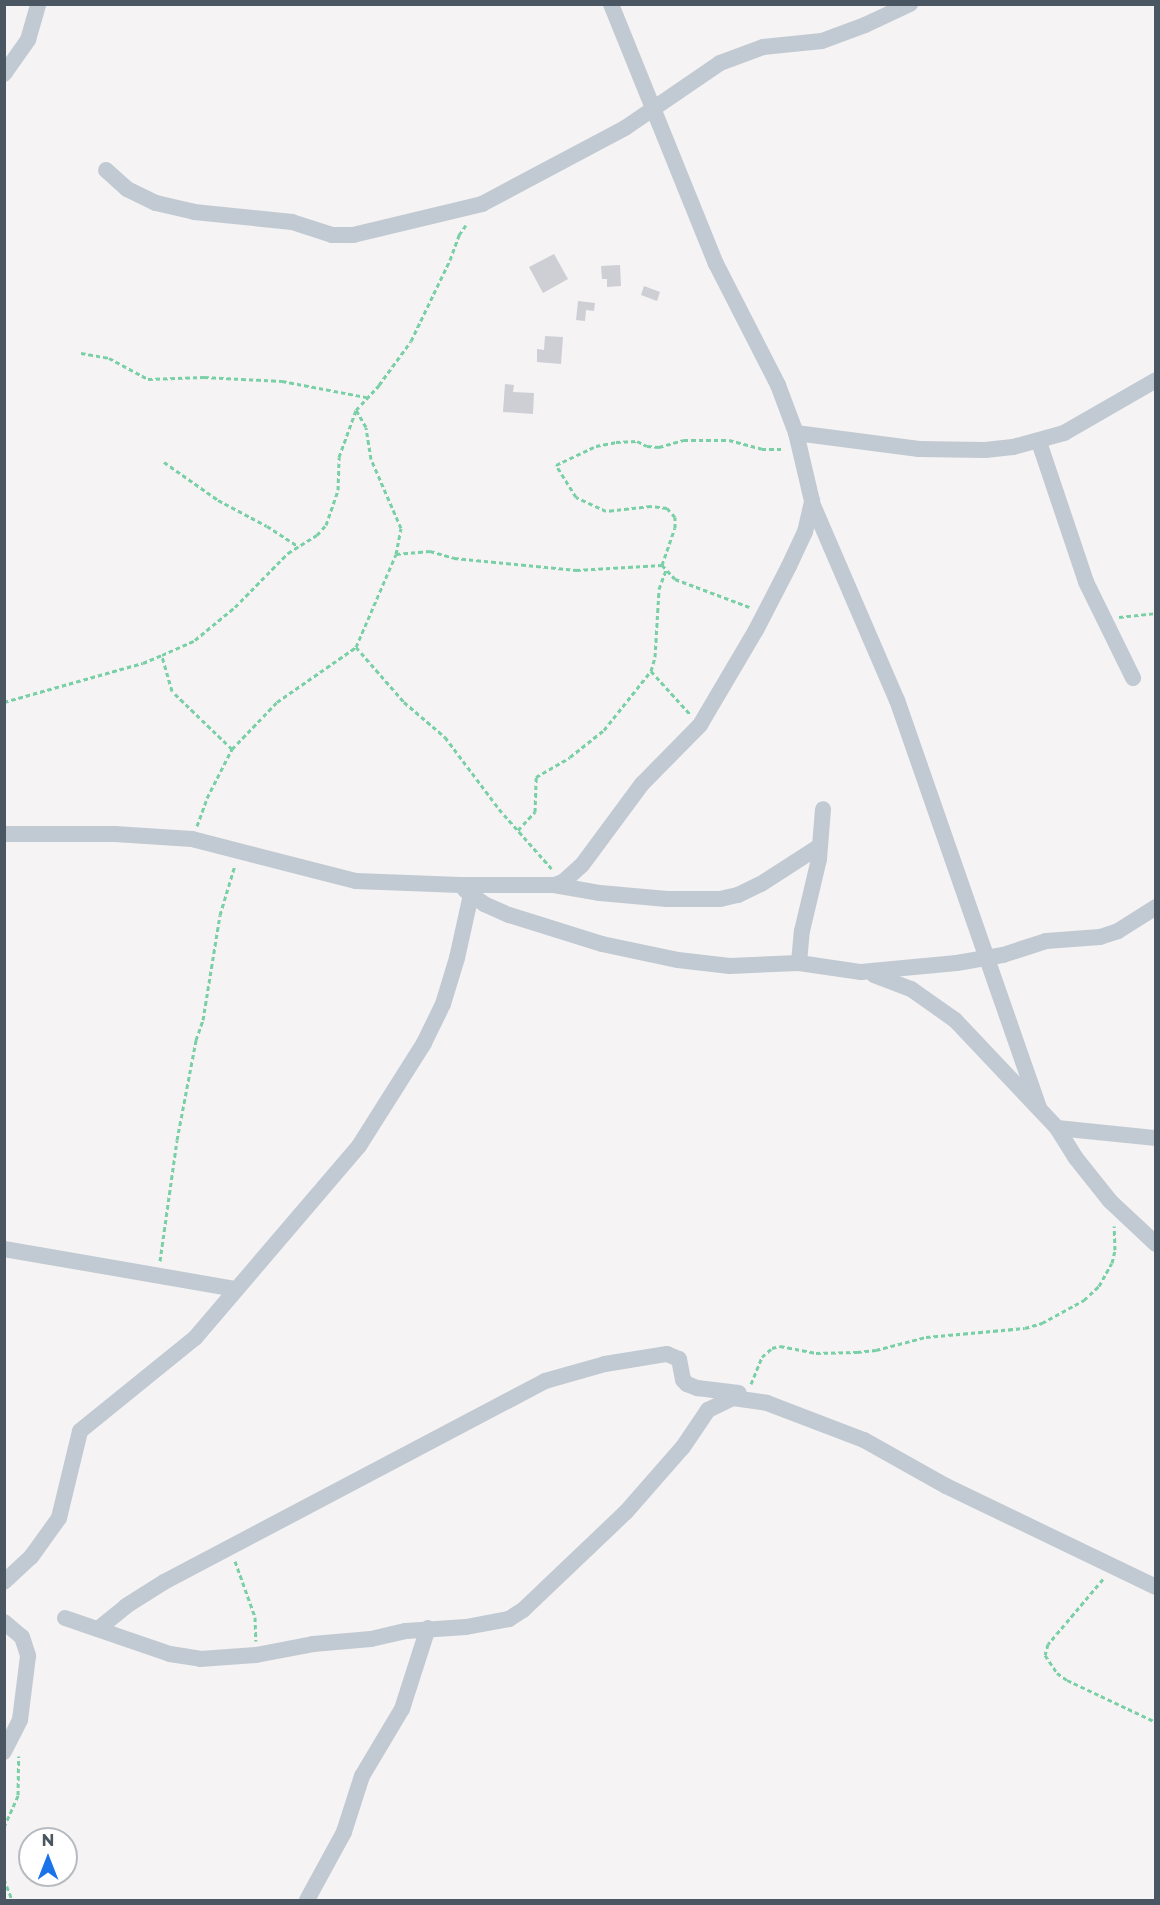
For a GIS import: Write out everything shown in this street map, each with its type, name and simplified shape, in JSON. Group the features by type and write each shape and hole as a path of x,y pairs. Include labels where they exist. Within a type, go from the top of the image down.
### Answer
{"street":[{"path":"4,74 28,40 38,4"},
{"path":"611,4 716,264 778,386 798,440 812,501 897,700 1039,1108"},
{"path":"106,170 127,189 156,203 194,212 292,222 343,236 482,204 588,150 654,110 695,79 733,57 763,47 822,41 865,25 910,4"},
{"path":"798,440 953,451 985,450 1039,442 1064,433 1155,380"},
{"path":"1039,442 1065,524 1103,620 1133,678"},
{"path":"558,884 594,850 642,784 700,725 764,613 805,532 812,501"},
{"path":"799,963 802,931 815,880 823,809"},
{"path":"4,834 115,834 192,839 237,848 356,881 466,890 558,884 580,891 667,899 720,899 738,895 761,884 820,846"},
{"path":"466,890 509,915 602,944 678,960 730,966 799,963 882,976 911,988 956,1020 1057,1128 1075,1157 1110,1201 1155,1244"},
{"path":"4,1582 31,1557 59,1518 80,1431 195,1338 359,1146 424,1043 443,1004 457,958 466,890"},
{"path":"861,972 917,968 986,958 1046,942 1109,934 1141,919 1155,907"},
{"path":"1057,1128 1155,1138"},
{"path":"4,1249 235,1289"},
{"path":"98,1629 126,1605 230,1548 435,1442 524,1392 576,1371 637,1357 667,1354 679,1359 683,1380 687,1384 697,1388 733,1392 790,1410 864,1440 946,1486 1155,1587"},
{"path":"65,1618 170,1654 200,1659 256,1655 428,1628 489,1624 509,1619 524,1610 647,1489 683,1447 708,1410 733,1398 749,1398"},
{"path":"4,1622 22,1637 28,1656 20,1720 14,1737 4,1752"},
{"path":"307,1900 344,1832 362,1776 402,1709 411,1687 417,1657 428,1628"}],"path":[{"path":"4,702 143,663 195,640 235,607 288,553 317,535 333,509 338,490 339,457 356,410 379,385 411,341 450,260 459,235 482,204"},
{"path":"81,353 110,357 148,379 204,377 282,381 366,397"},
{"path":"192,839 207,798 232,749 277,702 356,647 396,554 400,528 371,459 366,427 356,410"},
{"path":"662,565 675,528 675,517 667,508 651,506 606,511 576,497 556,465 596,446 616,442 637,441 647,446 659,447 684,440 729,440 762,449 798,440"},
{"path":"164,462 218,501 267,526 299,547"},
{"path":"396,554 430,551 454,558 576,570 662,565"},
{"path":"662,565 675,579 731,598 764,613"},
{"path":"518,830 535,812 536,777 570,757 604,730 651,671 655,657 659,589 666,570"},
{"path":"1103,620 1155,613"},
{"path":"356,647 404,702 445,737 558,884"},
{"path":"162,655 172,691 232,749"},
{"path":"651,671 700,725"},
{"path":"158,1275 177,1140 202,1020 220,915 232,879 237,848"},
{"path":"749,1398 762,1357 772,1348 780,1346 816,1353 856,1352 876,1350 926,1337 1025,1328 1042,1323 1084,1300 1099,1286 1112,1263 1115,1250 1113,1223"},
{"path":"230,1548 255,1617 256,1655"},
{"path":"1112,1566 1084,1605 1048,1644 1045,1655 1057,1673 1067,1680 1155,1722"},
{"path":"4,1827 19,1783 19,1749 14,1737"},
{"path":"4,1879 12,1900"}],"building":[{"path":"554,254 568,279 543,293 529,267"},
{"path":"620,265 621,286 607,287 607,279 602,279 601,266"},
{"path":"644,286 660,292 657,301 641,295"},
{"path":"578,301 595,303 594,311 586,310 585,321 576,320"},
{"path":"545,336 563,337 561,364 537,362 537,349 544,350"},
{"path":"505,384 514,385 513,392 534,393 533,414 503,412"}]}
